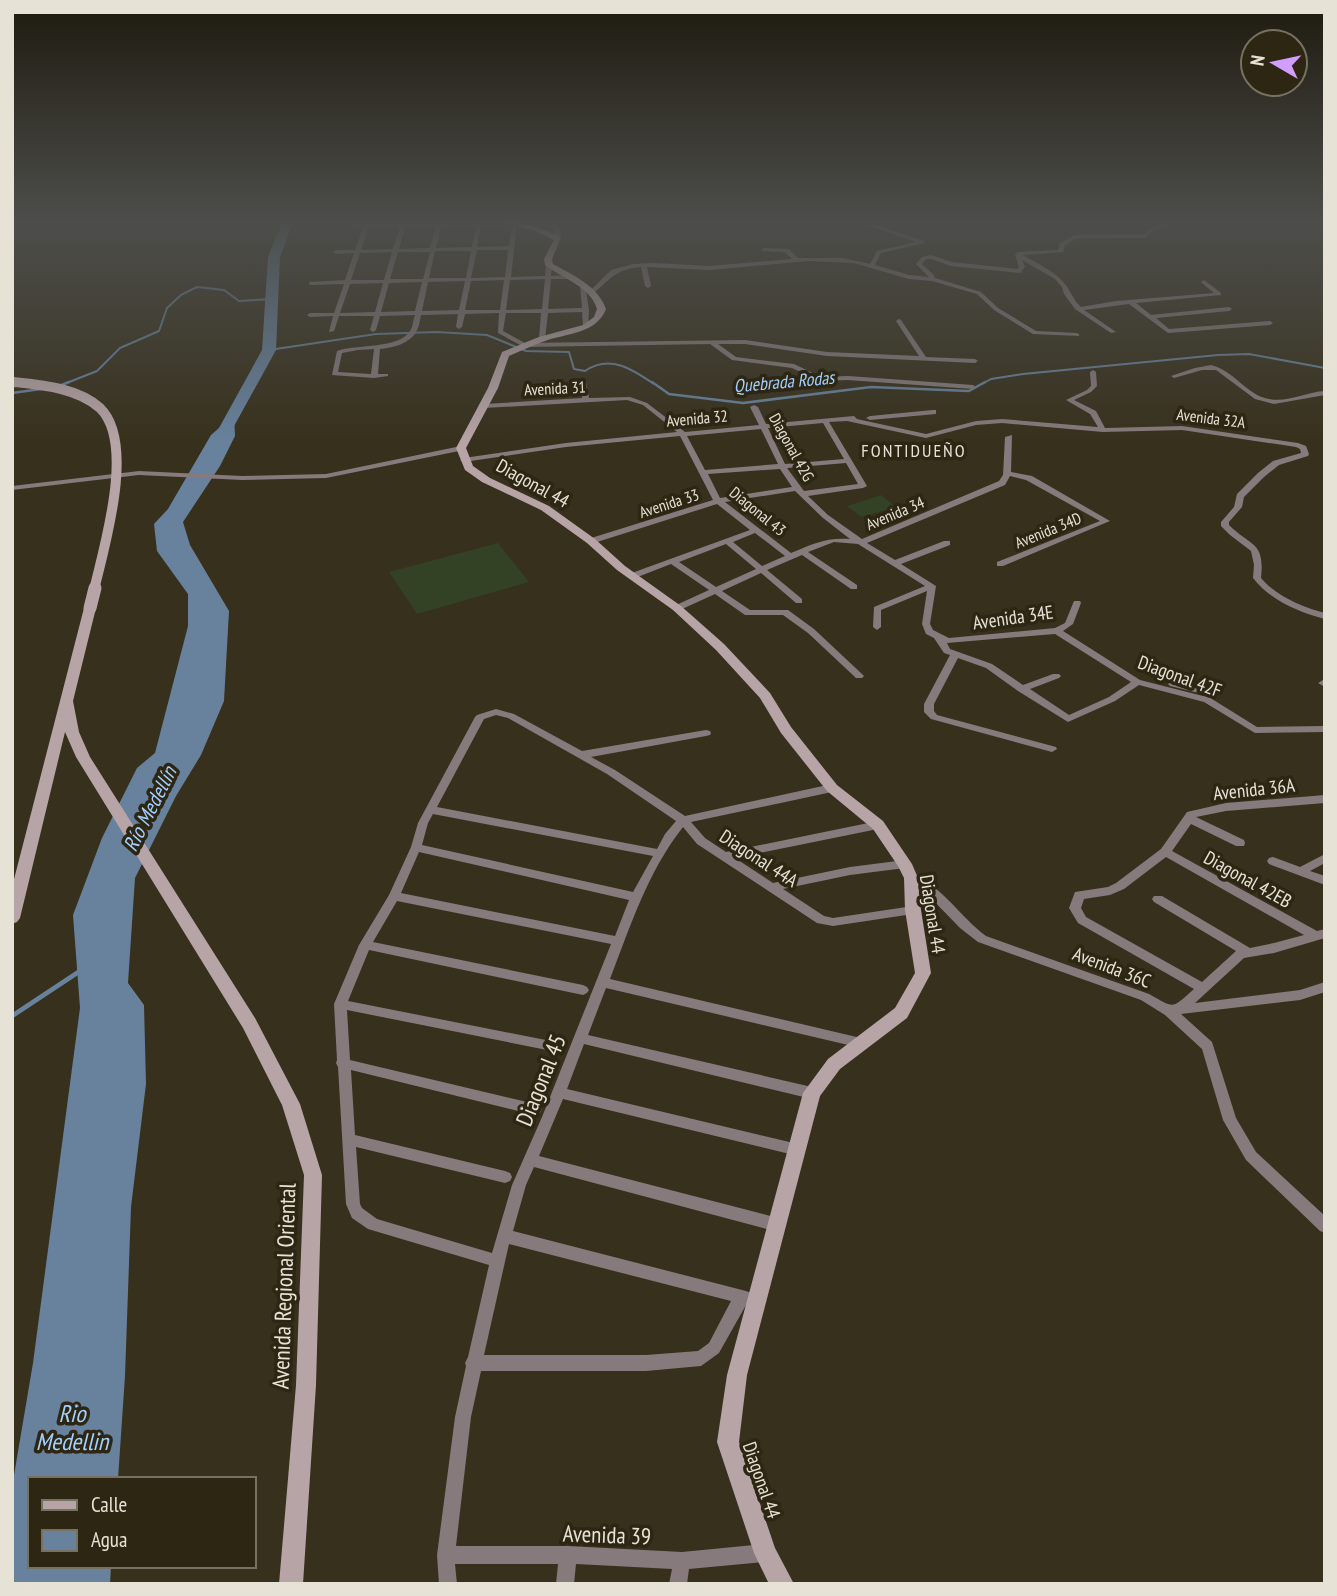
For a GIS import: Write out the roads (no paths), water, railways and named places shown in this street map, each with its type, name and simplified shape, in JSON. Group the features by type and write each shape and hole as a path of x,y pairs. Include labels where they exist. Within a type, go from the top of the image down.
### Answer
{"main road":[{"path":"463,454 484,406 516,349 592,324 600,312 599,298 596,294"},
{"path":"12,382 60,390 80,397 106,414 117,436 118,453 90,608 12,918"},
{"name":"Diagonal 44","path":"463,454 469,468 486,480 545,508 591,541 632,576 677,608 744,670 786,730 832,788 878,825 908,871 923,973 901,1013 834,1064 812,1093 778,1225 750,1299 728,1442 765,1553 782,1584"},
{"name":"Avenida Regional Oriental","path":"66,702 72,732 83,757 249,1023 291,1104 313,1175 306,1372 291,1584"}],"street":[{"path":"331,331 343,294"},
{"path":"373,330 382,294"},
{"path":"386,375 334,374 340,352 346,349 377,349 412,333 421,294"},
{"path":"458,327 464,294"},
{"path":"504,294 500,332 516,349 745,342 811,353 975,361"},
{"path":"542,339 546,294"},
{"path":"584,294 586,327"},
{"path":"981,294 1003,313 1035,333 1077,335"},
{"path":"1066,294 1080,309 1113,332"},
{"path":"1080,309 1218,294"},
{"path":"1131,302 1164,329 1174,331 1270,323"},
{"path":"1149,317 1229,309"},
{"path":"310,315 586,310"},
{"path":"899,321 924,359"},
{"path":"712,343 734,359 793,366 820,379 848,378 973,387"},
{"path":"374,376 377,349"},
{"path":"1174,376 1204,368 1215,368 1225,372 1252,396 1267,401 1287,401 1325,393"},
{"path":"1093,372 1094,386 1069,400 1093,413 1103,430"},
{"path":"583,382 586,401"},
{"name":"Avenida 31","path":"484,406 628,398"},
{"name":"Diagonal 43","path":"628,398 645,404 682,433 718,501 790,556"},
{"name":"Diagonal 42G","path":"754,407 784,467 800,491 862,542 932,586"},
{"name":"Avenida 32","path":"12,488 106,475 177,474 242,478 341,474 463,454 933,412"},
{"name":"Avenida 32A","path":"849,419 926,436 988,421 1103,430 1182,428 1303,448 1305,454 1276,463 1254,482 1240,496 1238,507 1225,522 1225,526 1257,551 1260,560 1257,578 1261,584 1299,607 1325,616"},
{"path":"704,472 849,461 825,421"},
{"path":"1007,473 1009,437"},
{"name":"Avenida 33","path":"591,541 718,501 862,487 849,461"},
{"name":"Avenida 34D","path":"1000,564 1106,521 1029,478 1007,473"},
{"name":"Avenida 34","path":"677,608 802,551 834,540 862,542 1002,483 1007,473"},
{"path":"632,576 757,530"},
{"path":"727,541 799,600"},
{"path":"896,563 947,543"},
{"name":"Diagonal 43","path":"802,551 854,587"},
{"path":"672,561 748,613 785,612 811,631 859,676"},
{"path":"877,628 877,609 932,586"},
{"path":"932,586 926,624 929,632 939,638 947,651 989,666 1065,718 1072,719 1137,682"},
{"name":"Avenida 34E","path":"939,638 957,642 1038,631 1057,632 1069,624 1077,603"},
{"name":"Diagonal 42F","path":"1057,632 1137,682 1167,690 1170,684 1208,692 1207,700 1255,730 1325,729"},
{"path":"955,655 929,704 929,712 934,717 1052,749"},
{"path":"1021,689 1056,676"},
{"path":"497,1261 364,1220 353,1204 340,1003 365,945 394,896 430,810 480,717 496,712 511,716 581,755 683,820 832,788"},
{"path":"581,755 706,733"},
{"name":"Avenida 36A","path":"1188,818 1226,807 1325,799"},
{"path":"430,810 659,853"},
{"path":"1202,988 1082,920 1075,908 1079,895 1110,891 1120,886 1165,852 1182,832 1188,818 1240,843"},
{"name":"Diagonal 45","path":"448,1584 446,1555 463,1417 497,1261 519,1185 559,1093 636,897 659,853 683,820"},
{"name":"Diagonal 44A","path":"683,820 696,838 821,920 833,922 913,910"},
{"path":"727,856 878,825"},
{"path":"416,846 636,897"},
{"name":"Diagonal 42EB","path":"1165,852 1319,934"},
{"path":"1301,871 1325,858"},
{"path":"1273,861 1325,881"},
{"path":"774,887 850,871 908,871"},
{"name":"Avenida 36C","path":"908,871 928,886 970,931 982,939 1138,994 1175,1010 1208,1046 1230,1120 1251,1156 1325,1226"},
{"path":"394,896 618,941"},
{"path":"1158,899 1249,953"},
{"path":"1175,1010 1241,954 1274,948 1319,934"},
{"path":"365,945 583,990"},
{"path":"603,982 861,1043"},
{"path":"1175,1010 1300,995 1325,988"},
{"path":"340,1003 557,1047"},
{"path":"580,1038 812,1093"},
{"path":"342,1063 535,1109"},
{"path":"559,1093 798,1150"},
{"path":"349,1139 505,1177"},
{"path":"530,1160 778,1225"},
{"path":"473,1363 657,1363 701,1358 714,1348 750,1299 505,1236"},
{"name":"Avenida 39","path":"446,1555 568,1555 682,1560 765,1553"},
{"path":"565,1584 568,1555"},
{"path":"678,1584 682,1560"}],"water":[{"name":"Rio Medellin","path":"234,415 235,436 220,466 183,522 190,545 229,611 224,701 201,755 176,796 135,878 128,983 144,1005 146,1084 131,1207 118,1477 28,1477 28,1568 111,1568 110,1584 12,1584 12,1487 33,1363 80,1008 73,915 102,838 137,768 155,753 188,626 188,594 157,551 154,524 168,509 211,435"}],"waterway":[{"path":"64,384 97,371 120,348 159,331 167,308 182,294"},
{"path":"230,294 239,301 271,299"},
{"name":"Río Medellín","path":"221,437 269,350 272,294"},
{"name":"Quebrada Rodas","path":"269,350 376,334 437,332 487,335 526,351 569,352 574,369 585,371 594,366 612,364 629,369 654,384"},
{"name":"Quebrada Rodas","path":"982,384 991,379 1023,374 1218,355 1249,354 1325,368"},
{"path":"64,384 69,382"},
{"name":"Quebrada Rodas","path":"652,382 669,394 743,403 871,387 969,391 985,382"},
{"path":"59,386 64,384"},
{"path":"12,393 41,389"},
{"path":"12,1016 80,971"}],"district":[{"name":"FONTIDUEÑO","path":"914,451"}]}
